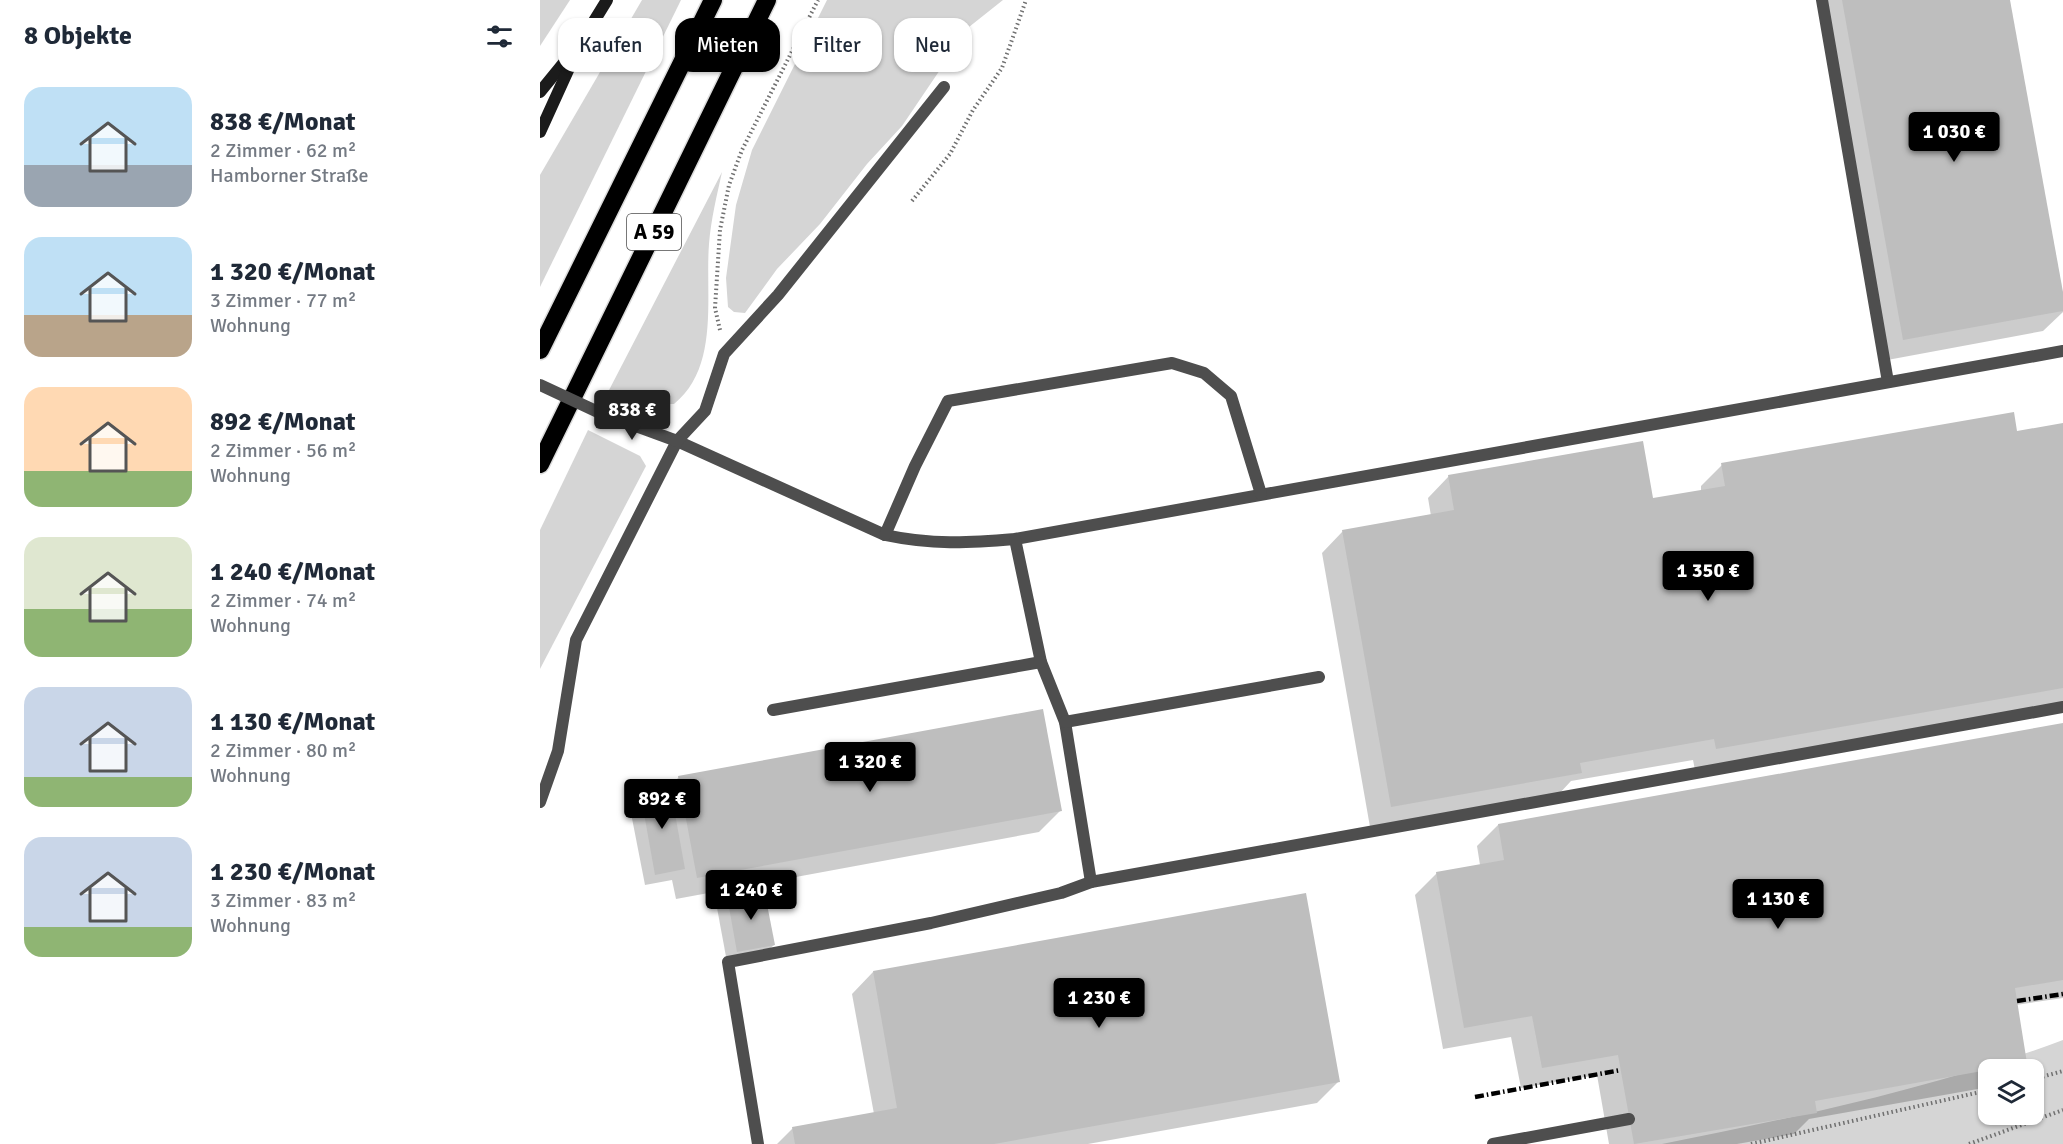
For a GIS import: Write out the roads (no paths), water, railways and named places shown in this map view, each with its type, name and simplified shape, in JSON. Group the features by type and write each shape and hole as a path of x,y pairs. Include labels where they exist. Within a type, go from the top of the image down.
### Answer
{"highway":[{"name":"A 59","path":"540,350 713,0"},
{"name":"A 59","path":"540,464 767,0"}],"street":[{"path":"596,18 607,0"},
{"path":"1822,0 1888,382"},
{"path":"540,92 558,70"},
{"path":"540,132 567,72"},
{"path":"540,802 558,751 576,640 676,441 705,411 724,354 778,295 944,87"},
{"path":"540,385 598,412 676,441 885,535 919,542 958,544 1015,539 2063,351"},
{"path":"885,535 915,466 948,402 1172,363 1204,373 1231,396 1261,494"},
{"path":"1015,539 1041,662 1065,722 1091,882"},
{"path":"772,710 1041,662"},
{"path":"1065,722 1319,677"},
{"path":"758,1144 728,962 931,923 1061,893 1091,882 2063,707"},
{"path":"1493,1144 1629,1119"}],"railway":[{"path":"2017,1001 2063,994"},
{"path":"1475,1097 1621,1070"}]}
